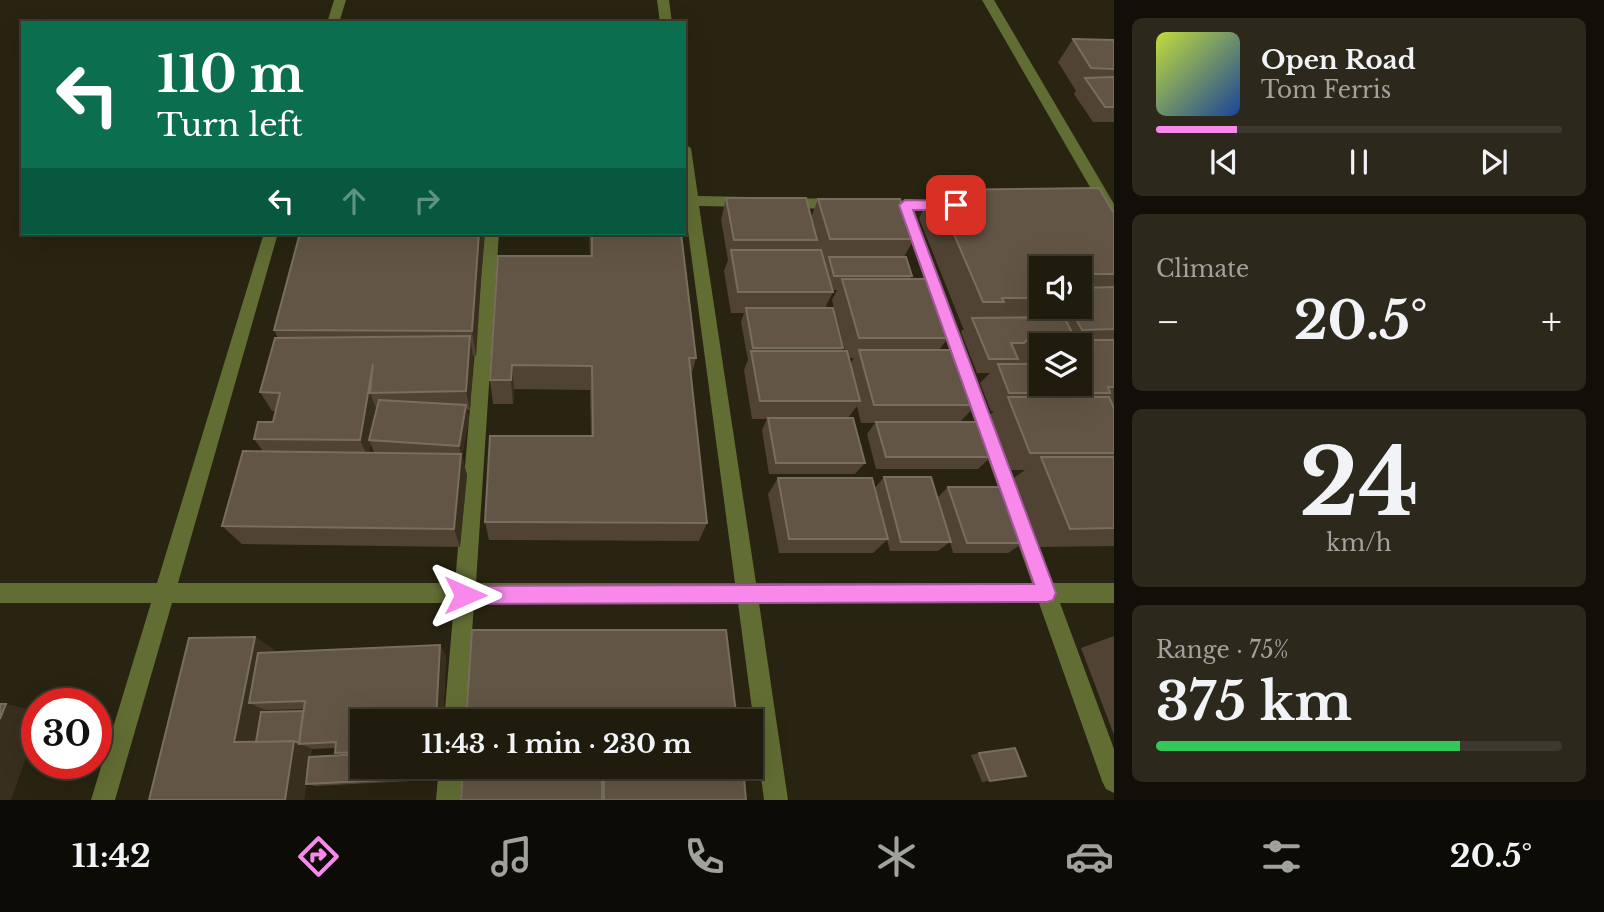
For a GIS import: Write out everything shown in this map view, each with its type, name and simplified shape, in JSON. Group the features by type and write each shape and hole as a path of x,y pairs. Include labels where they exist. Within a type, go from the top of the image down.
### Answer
{"street":[{"path":"334,21 340,0"},
{"path":"663,0 666,21"},
{"path":"988,0 1108,209"},
{"path":"686,171 776,800"},
{"path":"689,206 852,204"},
{"path":"905,205 1114,781"},
{"path":"103,800 270,235"},
{"path":"456,709 492,235"},
{"path":"0,593 1114,593"},
{"path":"449,800 450,779"}],"building":[{"path":"1073,39 1114,40 1114,69 1091,68"},
{"path":"1114,77 1114,107 1105,107 1085,78"},
{"path":"1099,188 1114,213 1114,274 1092,274 1092,256 1029,256 1029,298 1002,298 1004,302 983,302 935,190"},
{"path":"726,198 806,198 817,240 734,240"},
{"path":"818,199 900,199 914,239 830,239"},
{"path":"299,235 479,235 472,331 274,330"},
{"path":"592,235 681,235 696,358 689,358 707,523 485,522 490,436 593,436 592,366 512,365 511,380 490,380 498,256 592,256"},
{"path":"731,250 821,250 833,292 738,292"},
{"path":"829,257 906,257 912,276 834,276"},
{"path":"842,279 927,279 948,338 859,338"},
{"path":"1114,287 1114,329 1082,330 1076,319 1092,319 1092,288"},
{"path":"746,308 833,308 843,348 753,348"},
{"path":"972,318 1065,319 1072,333 1029,333 1029,340 1024,343 1011,343 1018,359 989,359"},
{"path":"470,336 466,391 370,393 373,364 360,440 254,439 258,422 273,422 280,393 260,392 275,338"},
{"path":"1092,340 1114,340 1114,387 1108,387 1110,393 1092,393"},
{"path":"859,350 956,350 976,405 874,405"},
{"path":"751,351 847,351 860,401 760,401"},
{"path":"998,364 1029,364 1029,393 1009,393"},
{"path":"1008,397 1109,397 1114,408 1114,453 1030,453"},
{"path":"379,400 466,405 459,446 369,440"},
{"path":"768,418 853,418 865,463 776,463"},
{"path":"876,422 978,422 991,457 886,457"},
{"path":"243,451 461,454 454,529 222,526"},
{"path":"1041,457 1114,457 1114,528 1070,529"},
{"path":"884,477 931,477 951,542 901,542"},
{"path":"778,478 872,478 888,539 789,539"},
{"path":"948,487 1002,487 1023,543 967,543"},
{"path":"472,630 726,630 736,709 467,709"},
{"path":"255,637 234,742 294,741 285,800 149,800 189,638"},
{"path":"440,645 437,709 350,709 350,752 335,753 336,742 299,744 305,701 249,703 258,653"},
{"path":"0,704 6,704 0,719"},
{"path":"303,711 299,743 256,742 261,712"},
{"path":"1015,748 1026,776 990,781 979,753"},
{"path":"350,755 350,779 406,779 306,784 309,757"},
{"path":"462,779 602,779 602,800 461,800"},
{"path":"604,779 744,779 746,800 604,800"}],"route":[{"path":"465,595 1047,593 905,205 956,205"}]}
